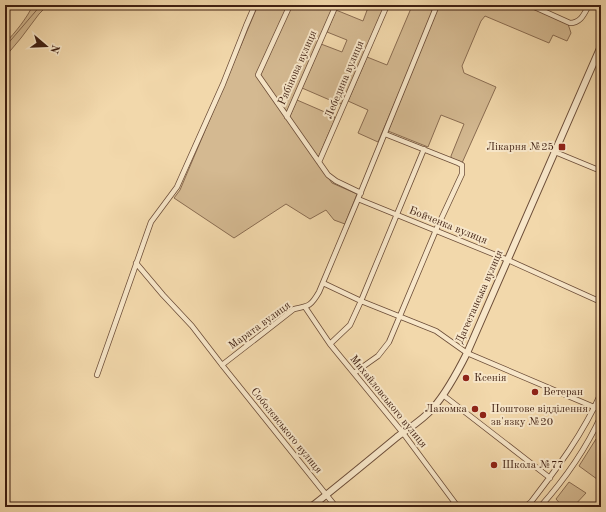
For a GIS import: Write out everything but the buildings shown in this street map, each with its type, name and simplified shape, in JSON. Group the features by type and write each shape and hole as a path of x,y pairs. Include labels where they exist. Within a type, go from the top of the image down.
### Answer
{"street":[{"path":"97,375 151,222 177,187 223,84 255,5"},
{"path":"290,5 258,75 328,175 336,181 361,193"},
{"name":"Рябінова вулиця","path":"287,117 336,5"},
{"name":"Лебедина вулиця","path":"319,162 387,5"},
{"path":"358,199 437,6 427,5"},
{"path":"530,5 570,23 575,23 581,20 589,5"},
{"name":"Дагестанська вулиця","path":"311,507 422,419 432,410 443,396 467,354 601,46"},
{"path":"354,373 378,356 389,342 436,230 462,174 462,165 385,134"},
{"path":"330,344 350,325 424,149"},
{"path":"555,152 601,171"},
{"name":"Бойченка вулиця","path":"358,199 508,260 601,302"},
{"name":"Марата вулиця","path":"222,365 294,309 308,306 315,300 358,199"},
{"name":"Соболєвського вулиця","path":"136,263 192,326 336,507"},
{"path":"323,283 361,301 436,331 467,354 601,410"},
{"name":"Михайловського вулиця","path":"305,307 330,344 403,433 458,507"},
{"path":"525,507 531,502 572,448 595,407 601,393"},
{"path":"443,396 550,478"},
{"path":"540,507 550,496 580,454 593,433 601,416"}],"shaded area":[{"path":"33,5 48,5 39,14 5,57 5,43 28,15"},
{"path":"258,5 288,5 256,75 332,183 357,194 345,224 334,220 326,210 310,219 286,204 234,238 174,198 180,190"},
{"path":"292,5 334,5 286,114 260,76"},
{"path":"369,5 385,5 343,103 339,104 302,88 321,44 342,52 347,40 327,32 336,10 363,21"},
{"path":"439,5 525,5 568,24 571,33 567,41 553,35 549,43 485,16 481,21 462,66 464,73 496,87 462,163 451,158 451,156 464,124 441,115 428,147 388,131"},
{"path":"412,6 432,10 433,13 378,142 358,133 368,110 348,101 367,57 387,65"},
{"path":"297,100 334,116 335,119 318,158 289,118"},
{"path":"596,439 601,441 601,482 579,466"},
{"path":"569,482 586,493 573,507 563,507 556,499"}],"waterway":[{"path":"5,47 41,5"}],"place":[{"name":"Лікарня №25","path":"562,147"},
{"name":"Ксенія","path":"466,378"},
{"name":"Ветеран","path":"535,392"},
{"name":"Лакомка","path":"475,409"},
{"name":"Поштове відділення зв'язку №20","path":"483,415"},
{"name":"Школа №77","path":"494,465"}]}
